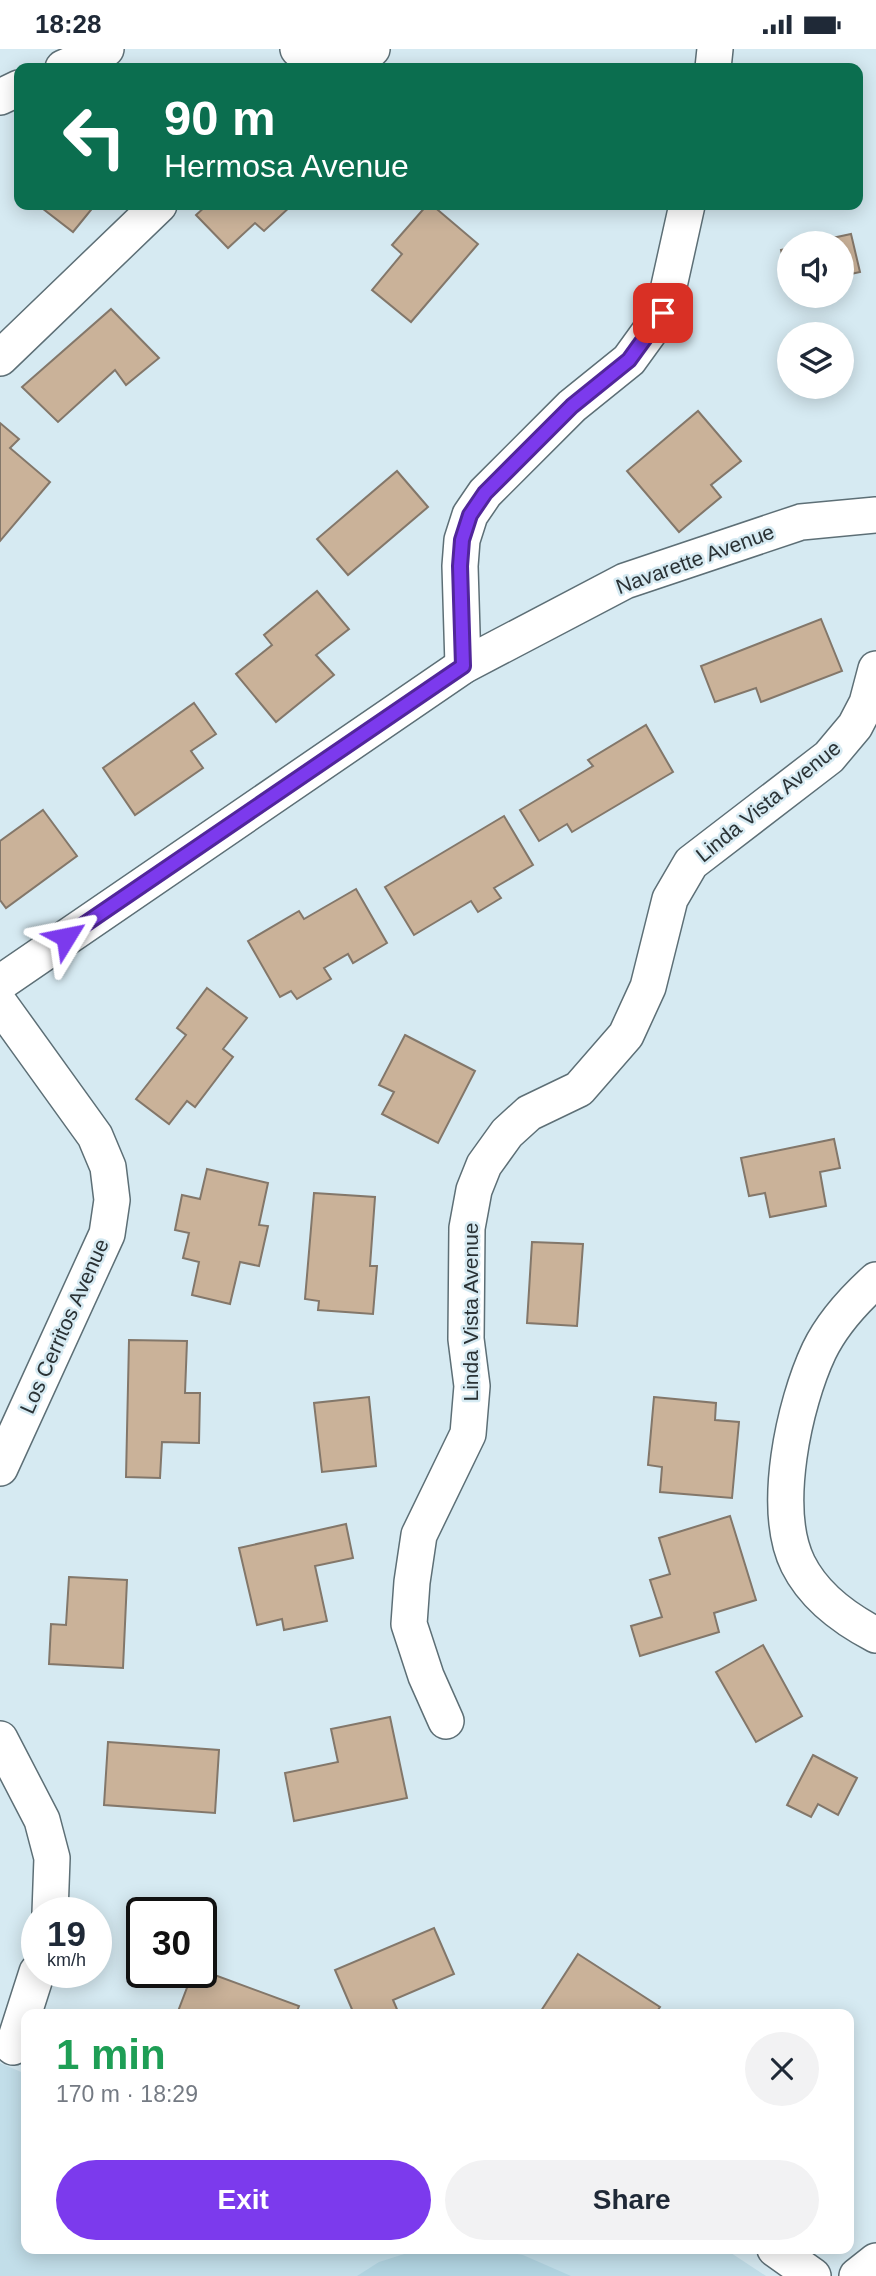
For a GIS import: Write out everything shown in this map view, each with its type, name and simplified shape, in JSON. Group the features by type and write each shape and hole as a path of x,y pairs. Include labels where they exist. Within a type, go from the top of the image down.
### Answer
{"street":[{"path":"74,63 106,49"},
{"path":"298,49 326,63"},
{"path":"331,63 372,49"},
{"path":"0,358 154,210"},
{"path":"463,666 460,566 462,540 470,515 485,493 572,406 629,360 663,313 686,210"},
{"name":"Navarette Avenue","path":"0,983 463,666 625,581 801,522 876,515"},
{"name":"Linda Vista Avenue","path":"446,1721 426,1676 409,1624 419,1535 468,1434 472,1386 466,1339 467,1228 474,1190 484,1165 507,1133 530,1113 579,1089 626,1035 648,987 670,899 691,863 830,757 855,726 867,703 876,669"},
{"name":"Los Cerritos Avenue","path":"0,1004 95,1136 108,1167 112,1200 107,1234 0,1468"},
{"path":"876,1280 848,1309 820,1349 802,1398 785,1499 787,1533 798,1564 812,1585 833,1607 876,1635"},
{"path":"0,1739 42,1820 52,1858 51,1897"},
{"path":"25,2009 32,1988"},
{"path":"13,2047 21,2022"},
{"path":"782,2254 813,2276"},
{"path":"856,2276 876,2261"}],"shaded area":[{"path":"0,2063 21,2072 21,2254 733,2254 766,2276 0,2276"},
{"path":"404,2254 517,2254 571,2276 357,2276 379,2262"}],"building":[{"path":"44,210 91,210 73,232"},
{"path":"202,210 287,210 264,231 255,223 228,248 196,215"},
{"path":"423,210 438,210 478,244 411,322 372,290 402,254 392,245"},
{"path":"854,247 860,272 854,273"},
{"path":"111,309 159,358 126,385 115,370 58,422 22,387"},
{"path":"698,411 741,461 711,485 721,497 679,532 627,471"},
{"path":"0,423 19,439 10,448 50,482 0,541"},
{"path":"397,471 428,507 348,575 317,539"},
{"path":"317,591 349,629 316,655 334,675 276,722 236,674 272,645 264,635"},
{"path":"821,619 842,671 761,702 756,688 715,702 701,666"},
{"path":"194,703 216,734 191,751 203,768 135,815 103,768"},
{"path":"646,725 673,772 572,832 567,824 539,841 520,810 593,766 588,760"},
{"path":"43,810 77,856 6,908 0,900 0,841"},
{"path":"504,816 533,865 494,888 501,898 478,912 471,901 414,935 385,887"},
{"path":"356,889 387,943 353,963 348,954 324,968 331,979 297,999 291,991 280,997 248,941 299,911 304,919"},
{"path":"207,988 247,1018 223,1049 233,1057 195,1107 187,1101 169,1124 136,1099 186,1035 177,1028"},
{"path":"405,1035 475,1071 438,1143 382,1114 394,1092 379,1085"},
{"path":"834,1139 840,1168 820,1172 826,1206 770,1217 765,1193 749,1196 741,1158"},
{"path":"207,1169 268,1183 259,1225 268,1226 259,1266 240,1262 230,1304 192,1295 199,1262 183,1258 189,1233 175,1230 182,1195 200,1199"},
{"path":"314,1193 375,1197 370,1266 377,1266 373,1314 318,1310 319,1301 305,1299"},
{"path":"532,1242 583,1244 577,1326 527,1323"},
{"path":"129,1340 187,1341 185,1393 200,1393 199,1443 162,1442 160,1478 126,1477"},
{"path":"369,1397 376,1466 322,1472 314,1403"},
{"path":"654,1397 716,1403 715,1420 739,1422 732,1498 660,1492 662,1467 648,1465"},
{"path":"730,1516 756,1600 714,1613 719,1632 640,1656 631,1626 662,1617 650,1580 670,1574 659,1538"},
{"path":"346,1524 353,1558 315,1566 327,1621 284,1630 282,1619 257,1625 239,1548"},
{"path":"69,1577 127,1580 123,1668 49,1664 51,1624 66,1625"},
{"path":"763,1645 802,1716 756,1742 716,1672"},
{"path":"390,1717 407,1798 294,1821 285,1773 338,1762 331,1729"},
{"path":"108,1742 219,1750 215,1813 104,1805"},
{"path":"813,1755 857,1778 838,1815 818,1804 811,1817 787,1805"},
{"path":"434,1928 454,1974 393,2000 397,2009 352,2009 335,1970"},
{"path":"578,1954 660,2007 659,2009 542,2009"},
{"path":"217,1976 299,2006 298,2009 179,2009 187,1988 217,1988"}],"route":[{"path":"66,937 463,666 460,566 462,540 470,515 485,493 572,406 629,360 663,313"}]}
